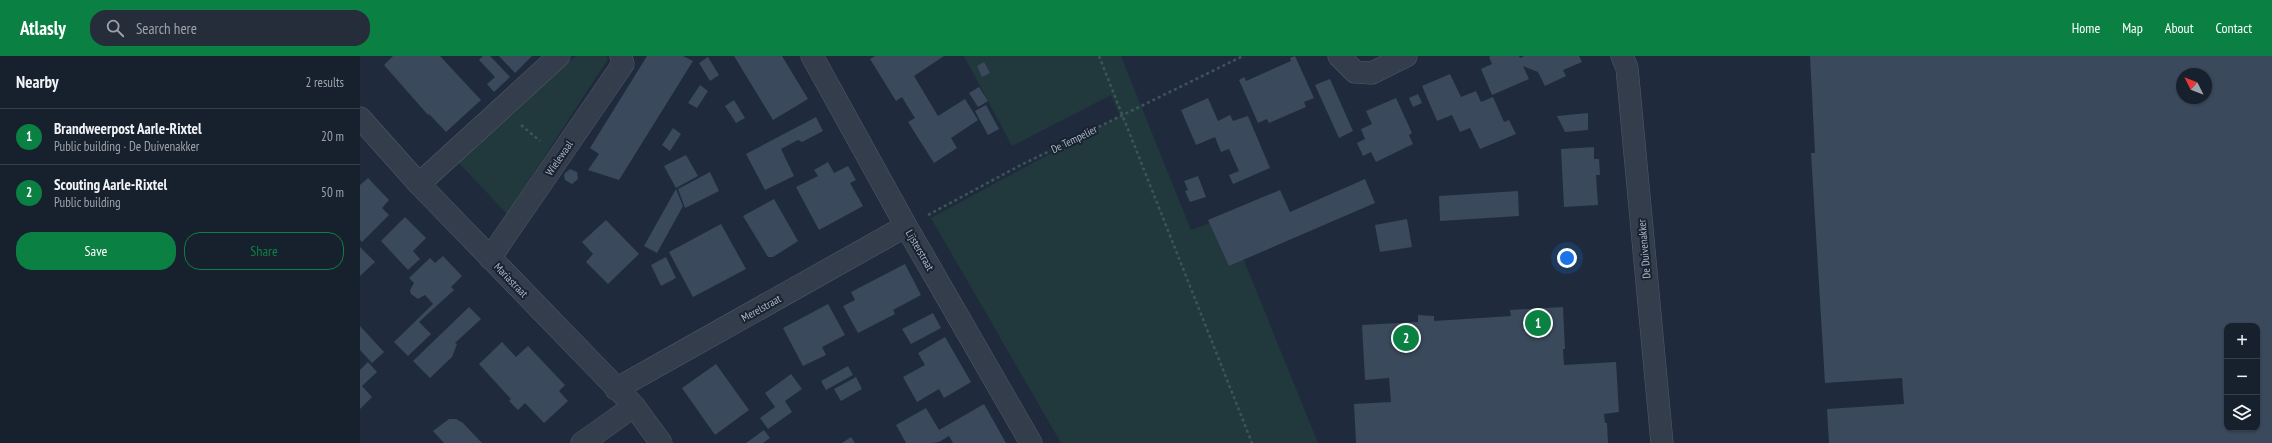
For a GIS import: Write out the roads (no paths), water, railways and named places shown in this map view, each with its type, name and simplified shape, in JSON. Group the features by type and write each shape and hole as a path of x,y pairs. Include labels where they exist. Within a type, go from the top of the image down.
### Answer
{"street":[{"path":"419,184 559,56"},
{"name":"Wielewaal","path":"490,258 623,64 621,56"},
{"name":"Lijsterstraat","path":"812,56 906,226 1032,443"},
{"path":"1340,56 1355,72 1372,73 1406,56"},
{"name":"De Duivenakker","path":"1622,56 1627,68 1662,443"},
{"name":"Mariastraat","path":"360,118 419,184 634,406 661,443"},
{"name":"Merelstraat","path":"616,389 906,226"},
{"path":"582,443 634,406"}],"place":[{"name":"Brandweerpost Aarle-Rixtel","path":"1538,323"},
{"name":"Scouting Aarle-Rixtel","path":"1406,338"}]}
